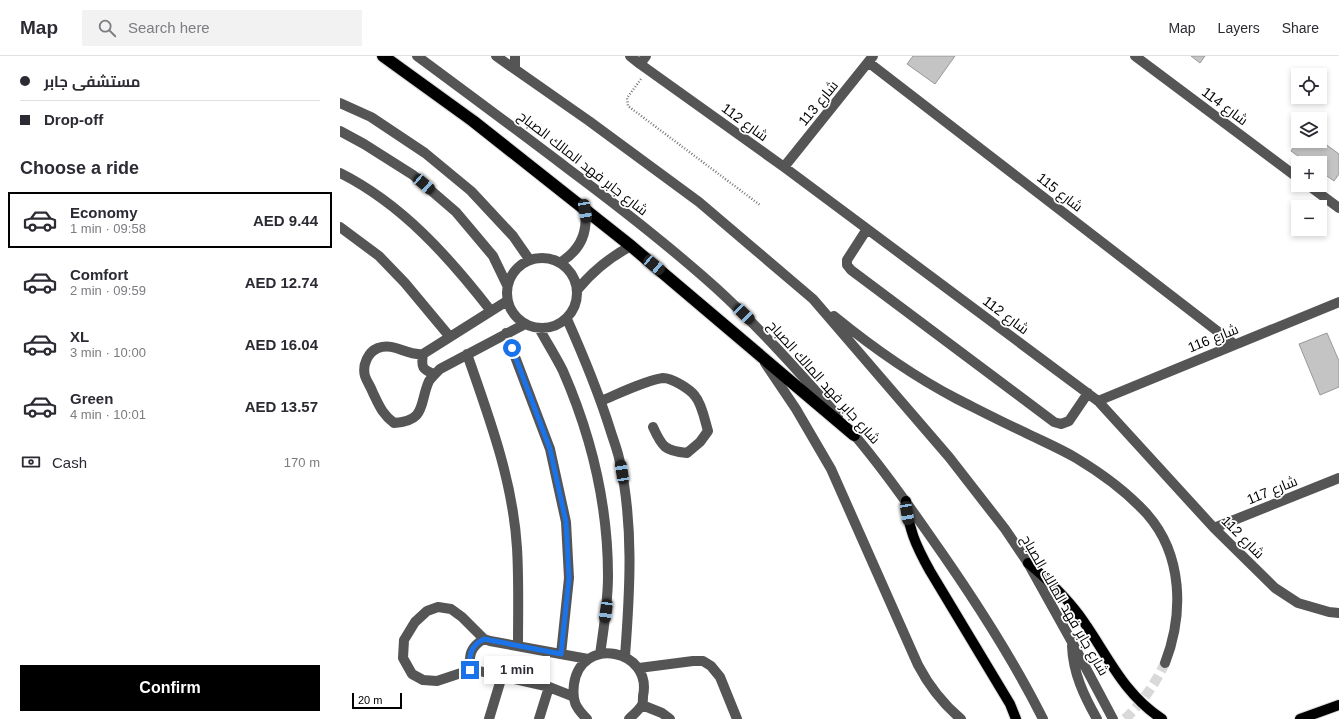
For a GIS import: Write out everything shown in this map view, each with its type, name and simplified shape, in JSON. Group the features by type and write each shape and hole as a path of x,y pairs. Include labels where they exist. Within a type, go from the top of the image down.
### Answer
{"highway":[{"path":"383,56 473,121 631,246 854,435"}],"main road":[{"path":"906,500 909,525 917,548 1010,704 1016,719"},
{"path":"1028,564 1045,578 1071,604 1122,682 1131,693 1149,710 1162,719"},
{"path":"1300,719 1339,705"}],"street":[{"name":"شارع جابر فهد المالك الصباح","path":"417,56 614,203 678,255 716,288 788,359 854,435 906,500 954,569 990,627 1043,719"},
{"name":"شارع جابر فهد المالك الصباح","path":"496,56 589,121 699,202 813,299 949,457 1005,529 1028,564 1113,719"},
{"path":"515,56 515,69"},
{"name":"شارع 112","path":"630,56 645,63 1098,401 1214,528 1275,588 1298,603 1329,612 1339,613"},
{"name":"شارع 114","path":"1135,56 1291,173"},
{"name":"شارع 113","path":"784,167 870,59"},
{"name":"شارع 115","path":"870,59 1234,344"},
{"path":"340,103 371,117 425,153 471,191 513,236 529,259"},
{"path":"340,131 364,144 413,175 456,212 493,256 507,285 507,301 514,314 525,324 539,328 549,328 567,319 576,305 578,289 573,273 561,262 546,257 529,259 515,269 507,285"},
{"path":"340,173 376,195 406,217 441,251 467,280 491,311"},
{"path":"1317,192 1339,208"},
{"path":"561,262 575,252 584,237 586,220 585,211"},
{"path":"340,228 379,256 406,283 450,337"},
{"path":"867,229 847,260 847,265 850,270 1042,413 1057,424 1064,424 1069,421 1088,393"},
{"path":"578,289 602,264 620,251 631,246"},
{"path":"813,299 867,342 926,381 956,398 1051,444 1076,458 1116,486 1147,515 1156,528 1168,552 1177,588 1178,607 1176,626 1172,645 1165,663"},
{"path":"507,301 423,354 412,354 392,346 378,348 368,355 365,363 365,375 385,416 394,423 402,422 417,414 422,407 430,380 440,369 525,324"},
{"name":"شارع 116","path":"1098,401 1339,302"},
{"path":"567,319 602,401 619,458 629,527 630,577 625,656"},
{"path":"539,328 562,370 579,410 594,462 600,494 605,529 608,575 606,611 600,654"},
{"path":"506,333 550,449 566,522 569,578 561,654"},
{"path":"756,352 796,409 831,469 910,650 926,680 940,699 961,719"},
{"path":"423,354 422,363 424,369 427,372 435,374"},
{"path":"467,354 489,416 509,492 517,548 518,646"},
{"path":"602,401 646,383 664,378 676,381 695,396 704,415 708,431 700,442 687,453 673,452 661,444 653,427"},
{"name":"شارع 117","path":"1214,528 1339,478"},
{"path":"572,696 550,687 470,670 437,681 423,680 412,674 403,658 404,640 415,622 427,611 438,607 451,609 462,617 484,639 588,659"},
{"path":"470,670 471,652 476,643 484,639"},
{"path":"1072,642 1073,663 1086,699 1097,719"},
{"path":"587,719 577,714 572,696 576,673 588,659 606,652 625,656 639,668 645,686 642,705 630,719"},
{"path":"639,668 693,660 703,661 711,666 720,677 737,719"},
{"path":"489,719 502,676"},
{"path":"539,719 550,687"},
{"path":"642,705 662,713 670,719"}],"path":[{"path":"645,63 627,98 628,106 760,205"}],"building":[{"path":"913,56 955,56 935,84 907,64"},
{"path":"1191,56 1205,56 1200,63"},
{"path":"1327,145 1339,154 1339,174 1334,181 1327,176 1327,156 1298,156 1291,151 1293,148 1327,148"},
{"path":"1327,333 1339,361 1339,387 1320,395 1299,344"}],"tunnel":[{"path":"1125,719 1148,693 1165,663"}],"route":[{"path":"470,670 469,662 471,652 476,643 484,639 561,654 569,578 566,522 550,449 512,348"}]}
